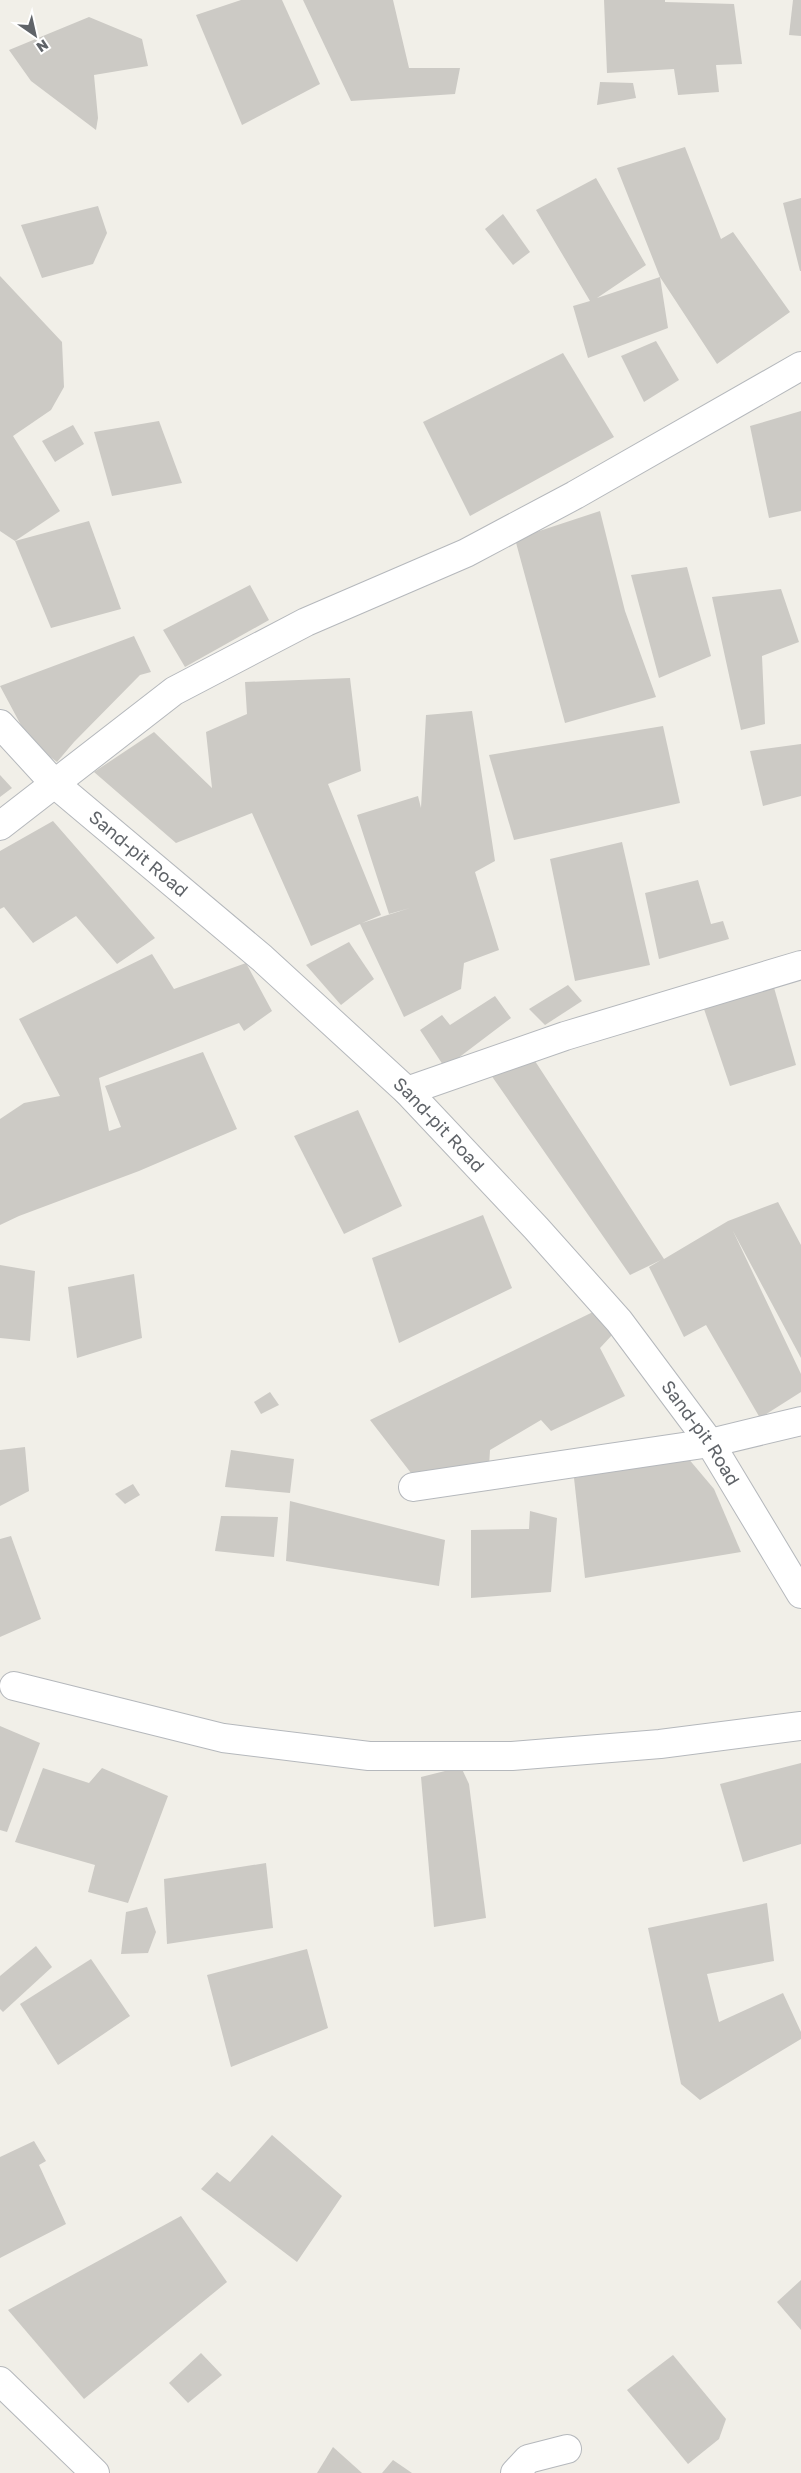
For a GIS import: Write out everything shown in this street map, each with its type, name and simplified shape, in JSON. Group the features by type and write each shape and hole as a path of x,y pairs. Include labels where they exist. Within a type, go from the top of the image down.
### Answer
{"street":[{"path":"0,826 174,691 306,622 466,553 575,495 801,366"},
{"name":"Sand-pit Road","path":"0,724 55,784 262,958 407,1091 619,1321 710,1443 801,1594"},
{"path":"407,1091 565,1036 801,965"},
{"path":"413,1487 710,1443 801,1421"},
{"path":"14,1686 223,1738 369,1756 512,1756 660,1744 801,1726"},
{"path":"0,2381 95,2473"},
{"path":"515,2473 528,2458 567,2450"}],"building":[{"path":"241,0 282,0 320,84 242,125 196,15"},
{"path":"303,0 393,0 409,68 460,68 455,94 351,101"},
{"path":"604,0 665,0 665,2 734,4 742,64 716,65 719,92 678,95 674,69 607,73"},
{"path":"793,0 801,0 801,36 789,35"},
{"path":"89,17 142,39 148,66 94,75 98,118 96,130 31,81 9,50"},
{"path":"600,82 633,83 636,98 597,105"},
{"path":"685,147 721,239 733,232 790,312 717,364 660,277 617,168"},
{"path":"596,178 646,265 597,298 660,277 668,328 588,358 573,306 590,301 536,210"},
{"path":"801,198 801,271 800,271 783,203"},
{"path":"98,206 107,233 93,264 42,278 21,225"},
{"path":"503,214 530,252 513,265 485,229"},
{"path":"0,276 62,342 64,387 51,410 13,436 60,511 15,541 0,531"},
{"path":"656,341 679,380 644,402 621,356"},
{"path":"563,353 614,437 470,516 423,422"},
{"path":"801,411 801,511 769,518 750,426"},
{"path":"159,421 182,483 112,496 94,432"},
{"path":"73,425 84,444 55,462 42,441"},
{"path":"600,511 625,611 656,697 565,723 515,539"},
{"path":"89,521 121,609 51,628 15,541"},
{"path":"687,567 711,656 659,678 631,575"},
{"path":"250,585 269,620 185,667 163,630"},
{"path":"781,589 799,642 762,656 765,724 741,730 712,597"},
{"path":"134,636 151,672 140,675 74,742 57,762 30,742 0,686"},
{"path":"350,678 361,771 328,784 381,915 362,923 410,908 389,914 357,815 418,796 421,808 426,715 472,711 495,861 475,872 499,950 464,963 461,989 404,1017 360,924 311,946 252,813 176,843 94,772 154,732 212,788 206,732 247,714 245,682"},
{"path":"663,726 680,803 514,840 489,755"},
{"path":"801,744 801,796 763,806 750,751"},
{"path":"0,775 12,788 0,797"},
{"path":"53,821 155,938 117,964 76,916 33,943 4,907 0,909 0,851"},
{"path":"622,842 650,965 575,981 550,859"},
{"path":"698,880 711,924 723,921 729,939 659,959 645,893"},
{"path":"349,942 374,979 341,1005 306,965"},
{"path":"152,954 174,989 246,963 272,1011 244,1031 239,1023 99,1078 109,1131 121,1127 105,1086 203,1052 237,1129 139,1171 19,1216 0,1225 0,1119 24,1103 60,1096 19,1019"},
{"path":"773,984 796,1065 730,1086 704,1009"},
{"path":"568,985 582,1001 545,1025 529,1009"},
{"path":"495,996 511,1018 445,1068 420,1030 442,1015 450,1025"},
{"path":"535,1061 664,1259 728,1221 778,1202 801,1245 801,1358 733,1231 801,1374 801,1392 760,1418 706,1325 684,1337 649,1267 661,1260 630,1275 491,1075"},
{"path":"358,1110 402,1206 344,1234 294,1136"},
{"path":"483,1215 512,1288 399,1343 372,1258"},
{"path":"0,1265 35,1271 30,1341 0,1338"},
{"path":"134,1274 142,1338 77,1358 68,1287"},
{"path":"593,1312 613,1334 600,1348 625,1396 551,1431 541,1420 490,1450 489,1467 411,1473 370,1420"},
{"path":"270,1392 279,1405 261,1414 254,1402"},
{"path":"25,1447 29,1491 0,1506 0,1450"},
{"path":"231,1450 294,1459 290,1493 225,1487"},
{"path":"687,1457 714,1489 741,1552 585,1578 574,1478"},
{"path":"133,1484 140,1495 125,1504 115,1494"},
{"path":"290,1501 445,1540 439,1586 286,1561"},
{"path":"530,1511 557,1518 551,1592 471,1598 471,1530 529,1529"},
{"path":"221,1516 278,1517 274,1557 215,1551"},
{"path":"11,1536 41,1619 0,1637 0,1539"},
{"path":"0,1726 40,1743 7,1832 0,1830"},
{"path":"801,1763 801,1844 743,1862 720,1784"},
{"path":"461,1767 469,1784 486,1918 434,1927 421,1777"},
{"path":"43,1768 89,1783 102,1768 168,1796 128,1903 88,1892 95,1865 15,1842"},
{"path":"266,1863 273,1928 167,1944 164,1879"},
{"path":"767,1903 774,1961 707,1974 719,2022 783,1993 801,2032 801,2039 700,2100 681,2084 648,1928"},
{"path":"147,1907 156,1932 148,1953 121,1954 126,1912"},
{"path":"36,1946 52,1967 3,2012 0,2009 0,1976"},
{"path":"307,1949 328,2028 231,2067 207,1975"},
{"path":"91,1959 130,2016 58,2065 20,2004"},
{"path":"272,2135 342,2196 297,2262 201,2189 217,2172 230,2182"},
{"path":"34,2141 46,2161 39,2165 66,2224 0,2258 0,2157"},
{"path":"181,2216 227,2282 84,2399 8,2310"},
{"path":"801,2280 801,2330 777,2302"},
{"path":"201,2353 222,2375 188,2403 169,2383"},
{"path":"673,2355 726,2419 719,2439 688,2464 627,2390"},
{"path":"333,2447 362,2473 317,2473"},
{"path":"393,2460 412,2473 382,2473"}]}
